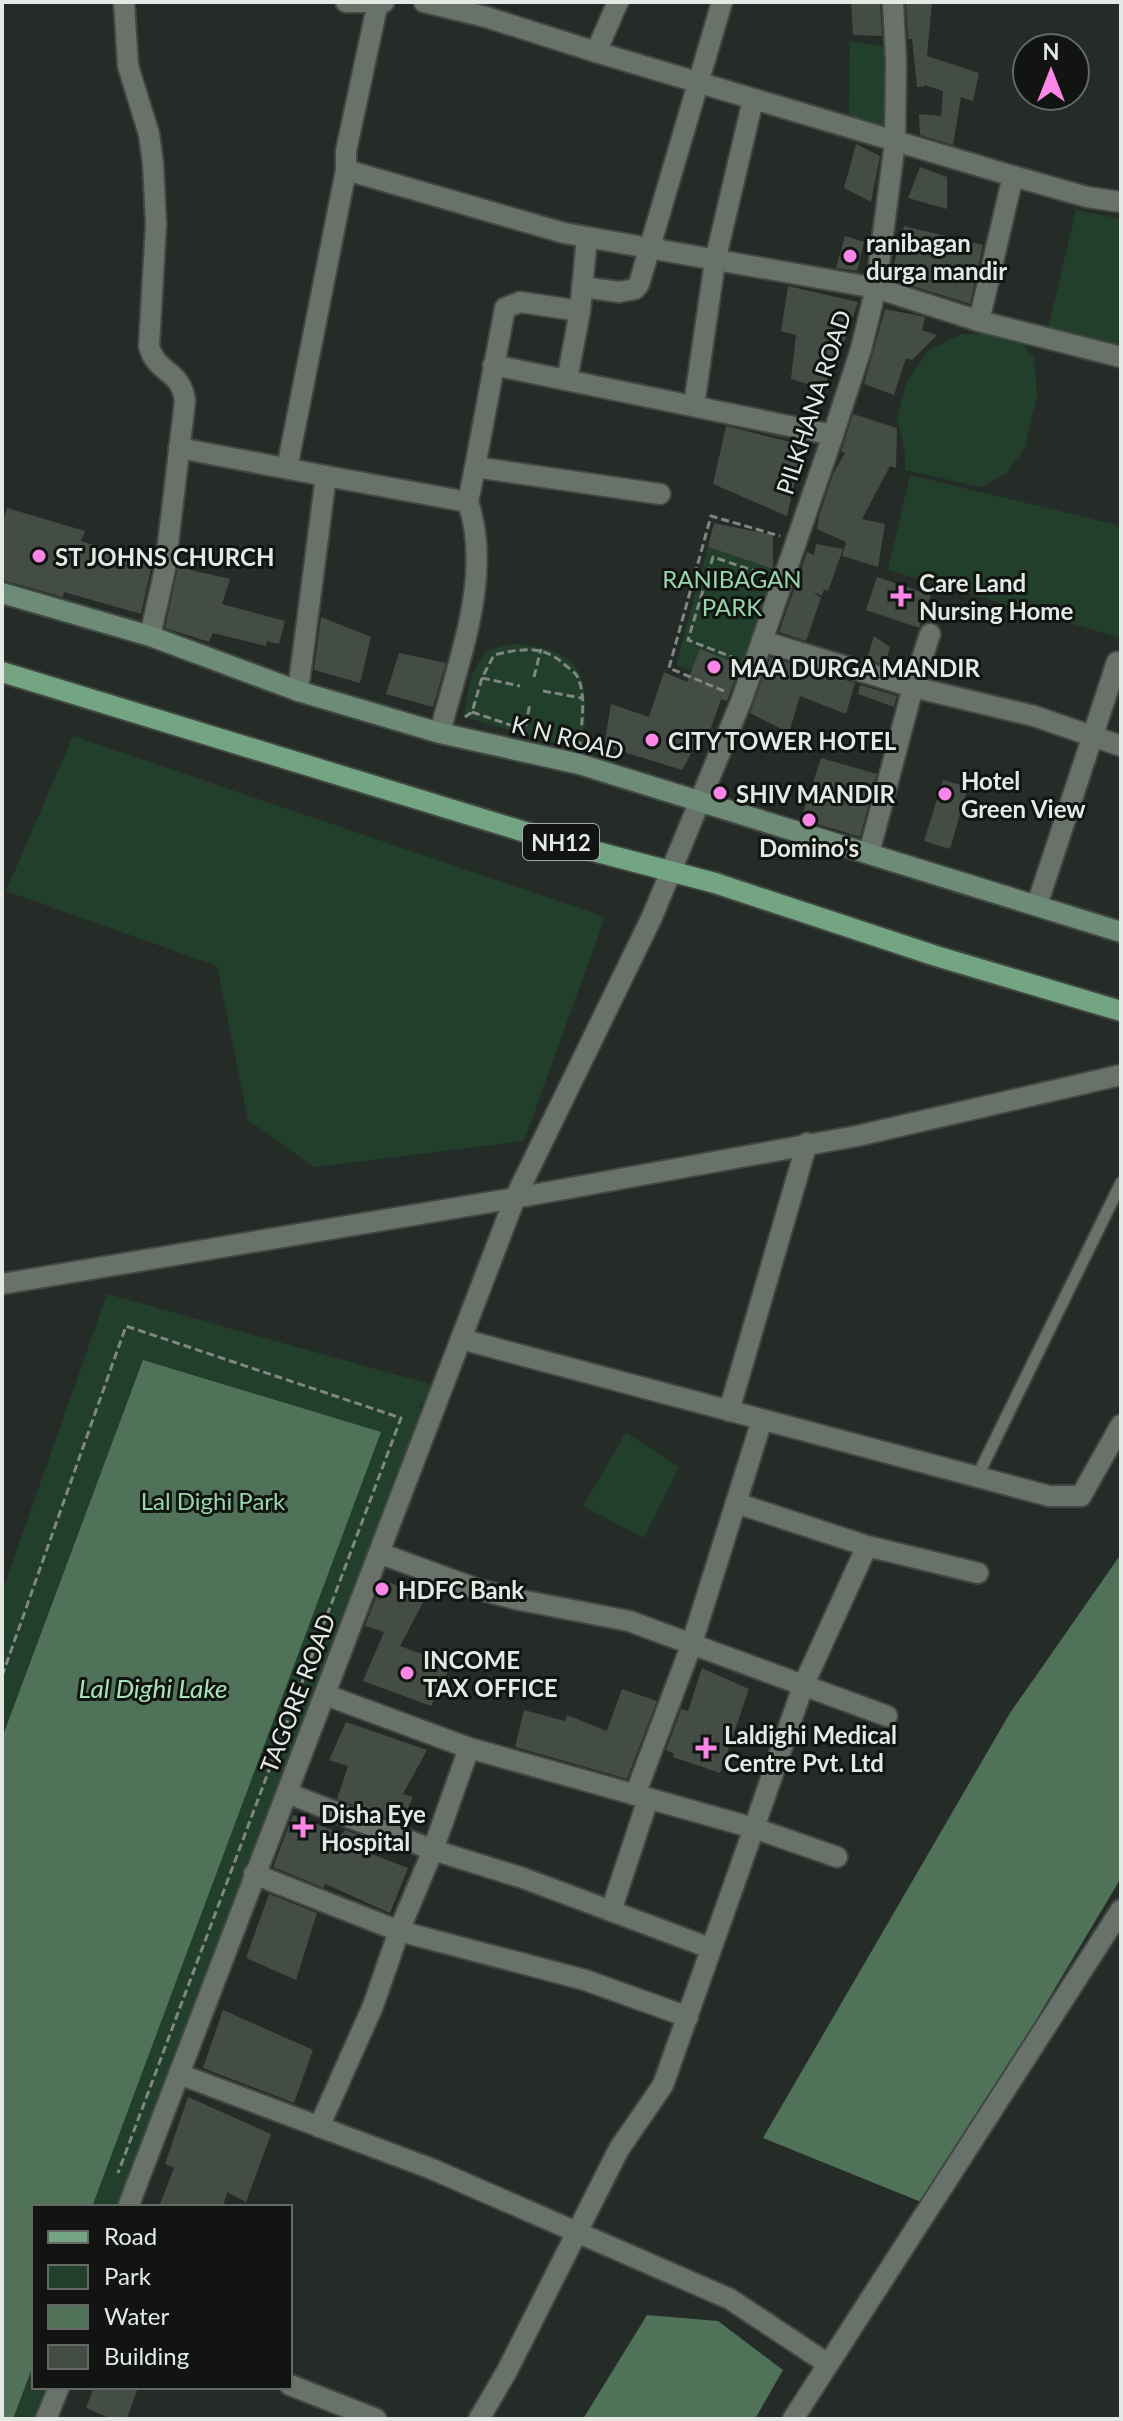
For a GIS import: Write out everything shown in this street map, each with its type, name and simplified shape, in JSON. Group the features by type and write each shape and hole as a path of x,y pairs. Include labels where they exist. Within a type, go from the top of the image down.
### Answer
{"main road":[{"name":"NH12","path":"2,672 548,839 672,871 785,905 936,956 1121,1011"}],"street":[{"path":"124,2 128,66 149,134 153,163 156,224 149,346 157,363 177,378 185,401 165,569 150,636"},
{"path":"287,468 346,170 346,151 380,2 346,2"},
{"path":"424,2 486,17 1013,176 1087,197 1121,202"},
{"path":"596,52 618,2"},
{"path":"582,287 619,292 635,289 639,284 722,2"},
{"name":"PILKHANA ROAD","path":"672,871 742,699 752,645 795,541 861,349 876,288 895,142 893,2"},
{"path":"694,405 715,261 753,100"},
{"path":"346,170 587,237 876,288 979,321 1121,357"},
{"path":"979,321 1013,176"},
{"path":"567,380 580,311 587,237"},
{"path":"440,733 470,617 477,569 476,529 468,502 502,313 509,305 520,302 580,311"},
{"path":"493,365 833,435"},
{"path":"179,448 468,502"},
{"path":"475,467 660,494"},
{"path":"298,691 326,476"},
{"name":"K N ROAD","path":"2,593 150,636 298,691 440,733 579,764 1121,932"},
{"path":"869,853 930,634"},
{"path":"752,645 1034,716 1121,746"},
{"path":"1037,905 1117,662"},
{"name":"TAGORE ROAD","path":"129,2205 515,1198 672,871"},
{"path":"2,1284 515,1198 857,1136 1121,1075"},
{"path":"729,1411 807,1143"},
{"path":"461,1339 1049,1496 1081,1496 1121,1425"},
{"path":"611,1911 641,1797 762,1420"},
{"path":"736,1503 867,1546 978,1573"},
{"path":"479,2419 507,2371 619,2149 663,2085 803,1686 867,1546"},
{"path":"379,1553 477,1589 629,1621 887,1716"},
{"path":"326,1695 469,1748 754,1828 837,1857"},
{"path":"319,2127 373,2006 469,1748"},
{"path":"287,1793 433,1850 523,1878 710,1948"},
{"path":"254,1874 399,1931 585,1980 688,2017"},
{"path":"793,2419 1121,1910"},
{"path":"179,2074 432,2169 578,2231 730,2299 828,2364"},
{"path":"292,2386 376,2419"},
{"path":"46,2419 58,2389"}],"lane":[{"path":"977,1477 1121,1183"}],"path":[{"path":"742,699 669,668 711,516 795,541"},
{"path":"752,645 739,660 688,640 713,557 769,575"},
{"path":"440,733 472,712 482,678 494,655 541,649 559,659 577,676 582,698 579,764"},
{"path":"534,677 541,649"},
{"path":"482,678 520,686"},
{"path":"543,691 582,698"},
{"path":"472,712 525,730 530,703"},
{"path":"2,1676 126,1326 401,1418 116,2179"}],"green space":[{"path":"850,41 885,47 889,135 849,126"},
{"path":"1076,210 1121,219 1121,363 1044,346"},
{"path":"961,334 994,334 1019,339 1034,358 1037,396 1025,447 1007,473 981,487 905,470 905,453 897,417 906,383 928,351"},
{"path":"910,475 1121,526 1121,638 888,570"},
{"name":"RANIBAGAN PARK","path":"708,547 775,570 738,685 676,665"},
{"path":"513,644 539,647 558,654 571,662 580,674 585,706 583,751 464,717 468,689 480,660 487,650"},
{"path":"73,736 605,917 524,1141 314,1167 248,1120 217,966 6,891"},
{"name":"Lal Dighi Lake","path":"107,1294 433,1385 427,1404 421,1403 419,1407 425,1409 121,2205 32,2205 32,2389 50,2389 39,2419 2,2419 2,1592"},
{"path":"626,1432 679,1467 644,1538 583,1506"}],"water":[{"name":"Lal Dighi Lake","path":"143,1360 381,1432 93,2205 32,2205 32,2368 13,2419 2,2419 2,1738"},
{"path":"1121,1554 1121,1878 926,2204 763,2138 1010,1713"},
{"path":"647,2315 718,2321 783,2370 755,2419 583,2419"}],"building":[{"path":"851,2 880,2 882,36 853,35"},
{"path":"906,2 932,2 927,56 979,73 973,101 961,97 953,145 920,135 919,114 941,116 943,91 924,85 917,87 912,39 908,39"},
{"path":"856,144 880,156 871,202 844,188"},
{"path":"920,167 947,177 947,209 908,198"},
{"path":"904,226 983,245 970,304 890,279"},
{"name":"ranibagan durga mandir","path":"845,236 864,242 857,271 836,268"},
{"path":"788,286 858,302 824,389 791,379 796,335 781,331"},
{"path":"885,309 925,317 922,330 937,335 912,360 906,358 894,395 864,384"},
{"path":"853,414 897,428 896,468 890,466 862,519 885,524 878,567 842,556 846,542 817,529 833,474 845,453 841,452"},
{"path":"726,426 803,445 787,516 713,484"},
{"path":"7,508 85,531 81,541 152,564 141,614 64,592 63,597 2,580 2,524"},
{"path":"714,523 773,535 773,569 708,547"},
{"path":"816,544 843,549 828,591 824,589 822,596 813,592 821,598 806,641 779,632 807,552 814,555"},
{"path":"178,567 230,579 222,604 285,621 279,644 267,641 266,646 213,633 209,642 165,628"},
{"path":"877,577 931,595 919,628 866,610"},
{"path":"321,617 371,637 360,683 314,670"},
{"path":"874,636 890,647 885,665 867,659"},
{"path":"700,649 740,665 727,701 721,699 709,734 703,731 682,770 604,746 611,704 649,717 664,672 687,682"},
{"path":"399,653 446,663 433,707 386,694"},
{"path":"770,657 855,683 846,714 800,696 789,733 750,713"},
{"path":"860,685 897,696 894,707 858,694"},
{"path":"821,758 877,774 860,837 801,819"},
{"path":"943,780 968,787 950,849 924,841"},
{"name":"INCOME TAX OFFICE","path":"383,1579 425,1599 400,1646 451,1665 431,1706 363,1681 384,1632 365,1626"},
{"path":"702,1668 749,1689 720,1773 673,1757 674,1754 666,1750 681,1709 688,1711"},
{"path":"622,1689 657,1701 627,1779 515,1747 524,1710 565,1721 567,1715 607,1731"},
{"path":"346,1722 427,1750 403,1794 413,1797 401,1824 337,1799 348,1766 329,1760"},
{"path":"293,1815 343,1834 345,1830 374,1841 369,1853 408,1868 390,1913 325,1884 324,1888 273,1867"},
{"path":"269,1894 317,1913 296,1980 246,1958"},
{"path":"223,2010 313,2050 294,2103 203,2068"},
{"path":"188,2097 271,2134 246,2202 227,2192 224,2205 160,2205 174,2168 165,2164"},
{"path":"93,2389 137,2389 127,2419 111,2419 86,2408"}],"place":[{"name":"ranibagan durga mandir","path":"850,256"},
{"name":"ST JOHNS CHURCH","path":"39,556"},
{"name":"Care Land Nursing Home","path":"901,596"},
{"name":"MAA DURGA MANDIR","path":"714,667"},
{"name":"CITY TOWER HOTEL","path":"652,740"},
{"name":"SHIV MANDIR","path":"720,793"},
{"name":"Hotel Green View","path":"945,794"},
{"name":"Domino's","path":"809,820"},
{"name":"HDFC Bank","path":"382,1589"},
{"name":"INCOME TAX OFFICE","path":"407,1673"},
{"name":"Laldighi Medical Centre Pvt. Ltd","path":"706,1748"},
{"name":"Disha Eye Hospital","path":"303,1827"}],"park label":[{"name":"Lal Dighi Park","path":"213,1500"}]}
